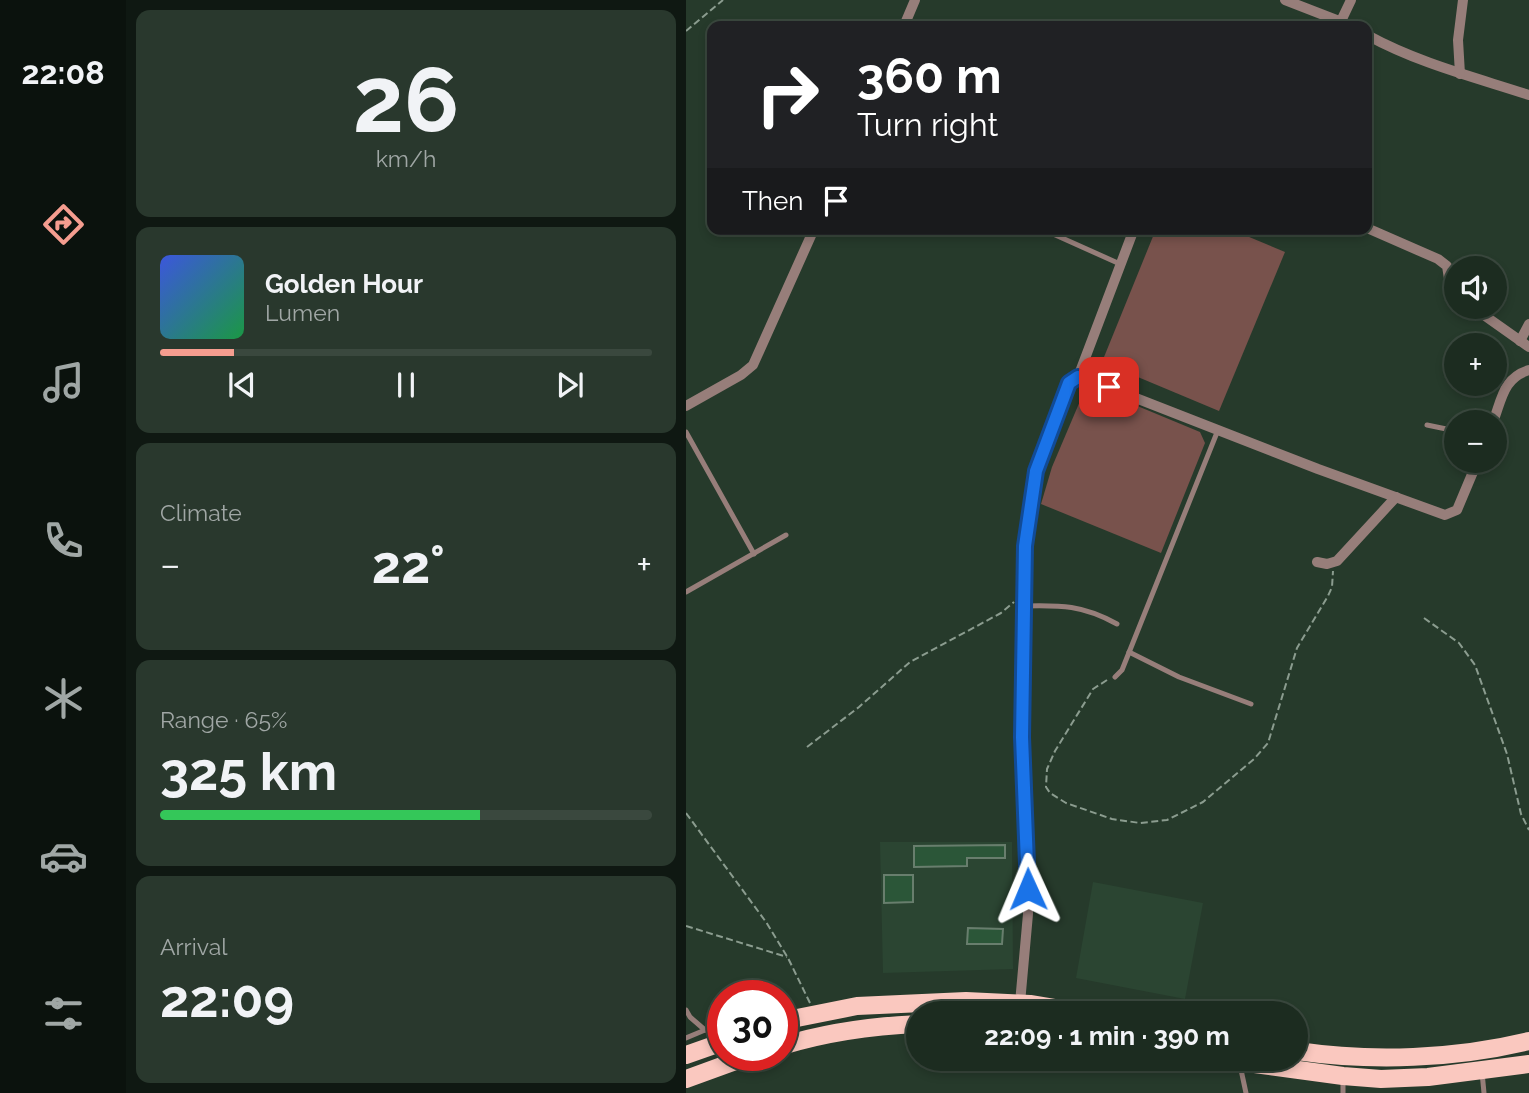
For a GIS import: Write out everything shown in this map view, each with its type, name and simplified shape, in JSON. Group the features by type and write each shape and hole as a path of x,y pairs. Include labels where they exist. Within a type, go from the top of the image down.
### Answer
{"main road":[{"path":"798,1017 857,1006 906,1003"},
{"path":"798,1041 870,1027 906,1025"},
{"path":"1308,1052 1383,1057 1459,1054 1529,1041"},
{"path":"686,1055 707,1048"},
{"path":"1280,1071 1343,1085 1529,1064"},
{"path":"686,1079 708,1071"}],"street":[{"path":"906,21 915,0"},
{"path":"1285,0 1342,21"},
{"path":"1347,21 1351,0"},
{"path":"1460,74 1458,40 1463,0"},
{"path":"1372,37 1403,53 1529,95"},
{"path":"1372,230 1438,259 1444,264"},
{"path":"686,406 741,375 753,365 811,235"},
{"path":"1020,1001 1028,914 1022,737 1023,591 1028,517 1036,471 1066,390 1073,379 1078,377 1132,235"},
{"path":"1489,319 1524,344 1529,324"},
{"path":"1498,410 1509,380 1518,373 1529,370"},
{"path":"1078,377 1445,515 1457,510 1473,473"},
{"path":"1317,562 1332,564 1341,558 1396,497"}],"lane":[{"path":"1055,235 1120,264"},
{"path":"1427,425 1444,429"},
{"path":"1115,677 1122,670 1218,430"},
{"path":"686,432 754,554"},
{"path":"686,592 786,535"},
{"path":"1023,606 1079,608 1099,614 1117,624"},
{"path":"1129,652 1174,674 1251,704"},
{"path":"686,1010 688,1017 705,1030 686,1038"},
{"path":"1241,1071 1246,1093"},
{"path":"1482,1071 1484,1093"}],"path":[{"path":"686,31 723,0"},
{"path":"1115,677 1097,684 1055,751 1045,778 1050,793 1066,803 1100,815 1140,823 1167,820 1191,809 1235,775 1268,743 1297,648 1332,587 1332,564"},
{"path":"807,747 859,707 910,662 1001,613 1023,591"},
{"path":"1424,618 1459,643 1475,665 1507,754 1521,814 1529,830"},
{"path":"686,813 712,846 788,958 815,1014"},
{"path":"686,926 788,958"}],"shaded area":[{"path":"1154,235 1244,235 1285,252 1219,411 1102,362"},
{"path":"1094,388 1200,432 1205,443 1161,553 1041,504 1052,467 1083,394"},
{"path":"880,842 1012,842 1013,969 883,973"},
{"path":"1093,882 1203,903 1185,999 1076,978"}],"building":[{"path":"1005,845 1005,858 967,858 967,866 914,867 914,846"},
{"path":"884,875 913,875 913,902 884,903"},
{"path":"968,928 1003,929 1002,944 967,944"}],"route":[{"path":"1028,889 1022,737 1022,654 1025,546 1031,493 1036,471 1069,383 1078,377 1109,387"}]}
